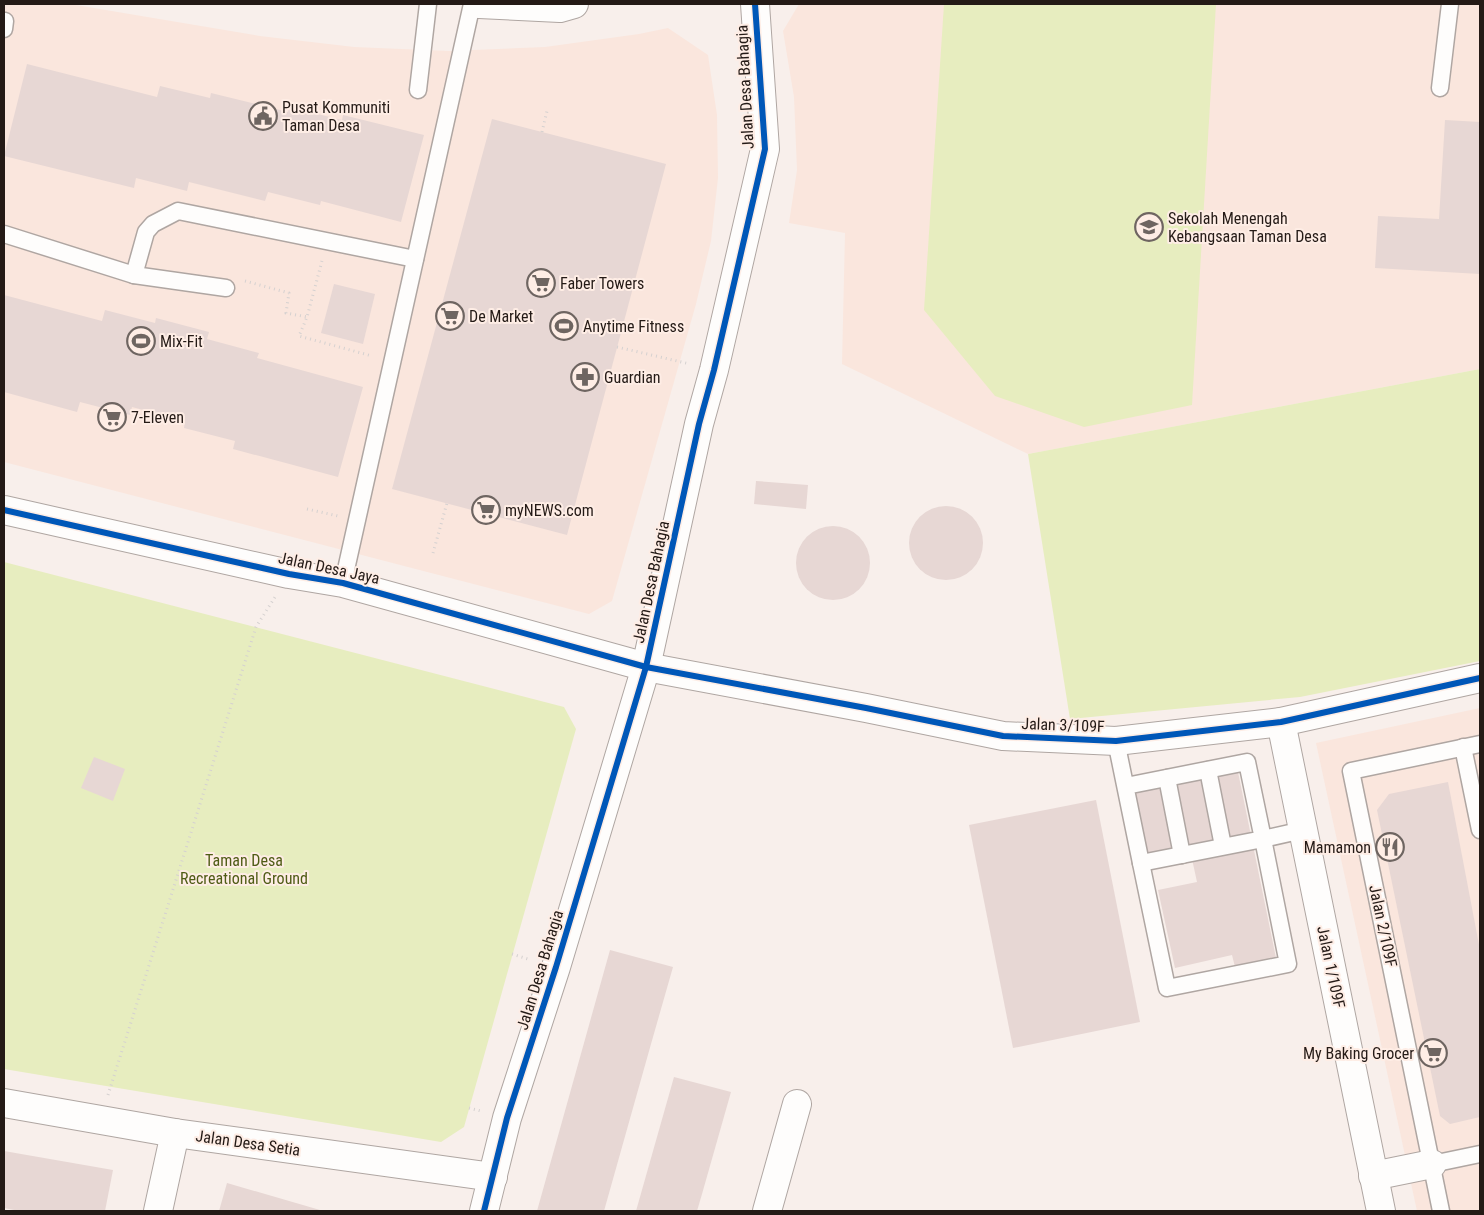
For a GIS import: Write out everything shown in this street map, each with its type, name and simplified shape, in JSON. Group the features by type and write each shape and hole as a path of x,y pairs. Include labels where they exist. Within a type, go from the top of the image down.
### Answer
{"street":[{"path":"479,4 560,8 574,4"},
{"name":"Jalan Desa Bahagia","path":"484,1211 507,1118 556,967 646,667 699,424 714,370 764,149 755,4"},
{"name":"Jalan Desa Jaya","path":"4,510 289,574 343,583 646,667"},
{"name":"Jalan 3/109F","path":"646,667 1003,736 1116,741 1281,722 1480,678"},
{"name":"Jalan 1/109F","path":"1281,722 1381,1211"},
{"name":"Jalan Desa Setia","path":"4,1103 175,1133 493,1177"},
{"path":"768,1211 797,1104"},
{"path":"158,1211 175,1133"},
{"path":"1374,1176 1432,1164"}],"lane":[{"path":"418,90 428,4"},
{"path":"343,583 472,4"},
{"path":"1440,88 1450,4"},
{"path":"134,275 146,232 154,224 178,211 416,259"},
{"path":"4,234 134,275 226,288"},
{"path":"1116,741 1167,988 1288,964 1247,762 1126,786"},
{"name":"Jalan 2/109F","path":"1441,1211 1351,771 1480,744"},
{"path":"1463,747 1480,830"},
{"path":"1208,770 1223,846"},
{"path":"1167,778 1182,854"},
{"path":"1141,863 1303,830"},
{"path":"1432,1164 1480,1154"}],"path":[{"path":"542,132 547,111"},
{"path":"328,241 307,317 299,336 392,362"},
{"path":"245,281 289,293 286,313 307,317"},
{"path":"617,347 714,370"},
{"path":"433,553 447,503"},
{"path":"306,509 357,520"},
{"path":"110,1086 256,627"}],"shaded area":[{"path":"4,4 70,4 260,36 354,47 449,51 545,47 639,34 668,28 708,55 717,115 718,178 711,241 696,304 612,601 589,614 4,462"},
{"name":"Sekolah Menengah Kebangsaan Taman Desa","path":"799,4 1480,4 1480,369 1028,454 842,364 845,233 789,223 797,170 794,97 783,31"},
{"path":"1480,708 1480,1211 1417,1211 1316,743"}],"green space":[{"path":"944,4 1216,4 1192,405 1084,427 995,396 924,310"},
{"path":"1480,369 1480,661 1300,697 1070,719 1028,454"},
{"name":"Taman Desa Recreational Ground","path":"4,562 564,707 576,729 464,1127 441,1142 4,1069"}],"building":[{"path":"27,64 157,97 160,86 210,98 211,93 288,112 289,107 342,120 343,115 424,135 401,222 321,201 320,205 268,192 265,201 189,182 187,191 136,178 134,188 4,156"},
{"name":"Faber Towers","path":"492,119 666,164 567,535 392,489"},
{"path":"1445,120 1480,122 1480,274 1375,268 1378,216 1439,219"},
{"path":"334,284 375,294 363,344 321,333"},
{"path":"4,295 102,321 105,310 155,323 156,318 209,332 207,339 259,353 257,358 363,387 338,477 233,449 235,441 184,428 185,421 132,407 130,415 80,402 77,412 4,392"},
{"path":"756,481 808,485 806,509 754,504"},
{"path":"946,506 967,512 977,522 983,543 977,564 967,574 946,580 925,574 915,564 909,543 915,522 925,512"},
{"path":"833,526 854,532 864,542 870,563 864,584 854,594 833,600 812,594 802,584 796,563 802,542 812,532"},
{"path":"94,757 125,769 113,801 81,788"},
{"path":"1238,772 1276,958 1235,967 1232,955 1175,968 1158,890 1197,882 1192,859 1148,868 1133,793"},
{"path":"1448,782 1480,950 1480,1117 1450,1124 1440,1116 1377,810 1389,794"},
{"path":"1096,800 1140,1022 1013,1048 969,825"},
{"path":"610,950 673,967 604,1211 537,1211"},
{"path":"674,1077 731,1092 697,1211 636,1211"},
{"path":"4,1151 113,1170 105,1211 19,1211 4,1208"},
{"path":"227,1183 320,1210 219,1211"}],"cycle path":[{"path":"484,1211 507,1118 556,967 646,667 699,424 714,370 765,149 755,4"},
{"path":"4,510 289,574 343,583 646,667 1003,736 1116,741 1281,722 1480,678"}],"place":[{"name":"Pusat Kommuniti Taman Desa","path":"263,116"},
{"name":"Sekolah Menengah Kebangsaan Taman Desa","path":"1149,227"},
{"name":"Faber Towers","path":"541,283"},
{"name":"De Market","path":"450,316"},
{"name":"Anytime Fitness","path":"564,326"},
{"name":"Mix-Fit","path":"141,341"},
{"name":"Guardian","path":"585,377"},
{"name":"7-Eleven","path":"112,417"},
{"name":"myNEWS.com","path":"486,510"},
{"name":"Mamamon","path":"1390,847"},
{"name":"My Baking Grocer","path":"1433,1053"}]}
